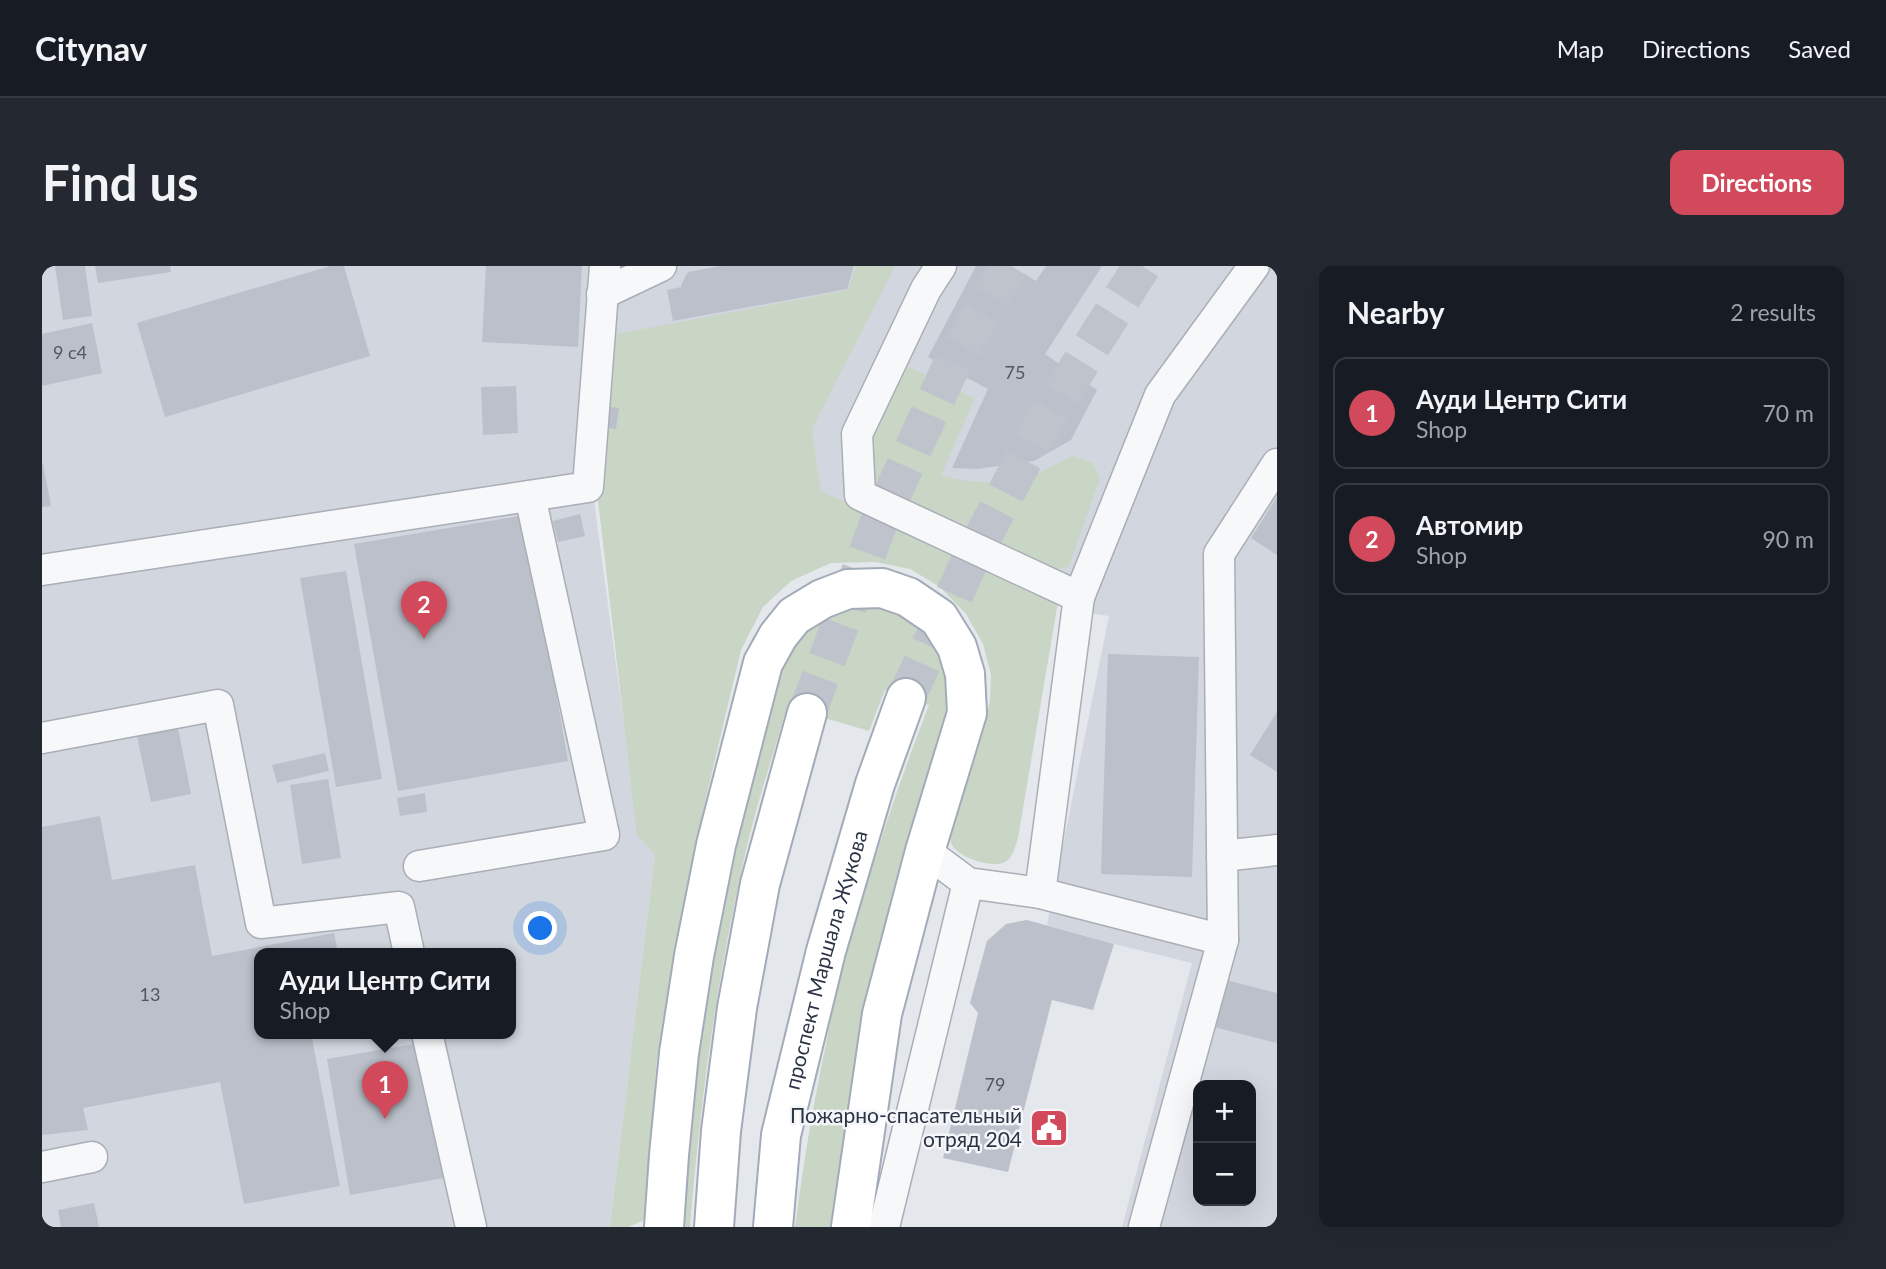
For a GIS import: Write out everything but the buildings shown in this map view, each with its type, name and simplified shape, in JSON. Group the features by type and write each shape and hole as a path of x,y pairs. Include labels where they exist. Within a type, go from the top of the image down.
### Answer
{"main road":[{"path":"664,1227 679,1053 694,956 716,845 763,663 778,635 794,616 822,598 848,589 882,588 908,597 939,618 957,647 965,674 967,713 925,851 882,1014 850,1227"},
{"name":"проспект Маршала Жукова","path":"772,1227 781,1135 826,951 875,784 906,698"},
{"path":"714,1227 721,1131 737,1008 760,884 807,713"}],"street":[{"path":"42,570 588,487 603,280 661,266"},
{"path":"941,266 926,289 857,434 860,495 1079,597"},
{"path":"1041,893 1079,597 1160,395 1254,266"},
{"path":"1144,1227 1223,940 1219,554 1277,464"},
{"path":"419,866 604,835 530,496"},
{"path":"42,738 218,705 261,923 399,907 408,948"},
{"path":"1222,856 1277,850"},
{"path":"925,851 968,883 1041,893 1223,940"},
{"path":"884,1227 968,883"},
{"path":"428,1039 471,1227"},
{"path":"42,1167 92,1157"}],"shaded area":[{"path":"42,266 1277,266 1277,1227 1122,1227 1192,963 1047,925 1109,616 1077,611 821,492 812,431 655,854 610,1227 42,1227 42,581 591,478 628,754 595,474 42,559"}],"green space":[{"path":"856,266 895,266 812,429 821,491 1058,602 1018,838 1010,858 999,864 984,863 967,857 954,848 950,841 948,826 990,702 991,675 983,644 966,614 940,587 910,569 875,562 831,563 791,581 763,607 741,650 677,938 656,1066 649,1218 628,1227 610,1227 655,854 637,835 595,474 617,334 848,290"},
{"path":"906,366 975,398 941,475 990,483 1039,473 1073,456 1093,463 1100,478 1069,566 1049,571 873,487 867,443"},
{"path":"848,607 881,608 916,626 926,635 941,657 949,689 948,709 876,982 831,1227 795,1227 817,1090 835,997 859,912 892,807 929,705 885,690 869,731 787,707 749,836 726,947 704,1086 690,1227 676,1227 706,958 775,667 800,631"}],"tunnel":[{"path":"807,713 877,527 953,362 1009,266"},
{"path":"906,698 969,563 1043,423 1142,266"}],"place":[{"name":"Автомир","path":"424,639"},
{"name":"Ауди Центр Сити","path":"385,1119"},
{"name":"Пожарно-спасательный отряд 204","path":"1049,1128"}]}
